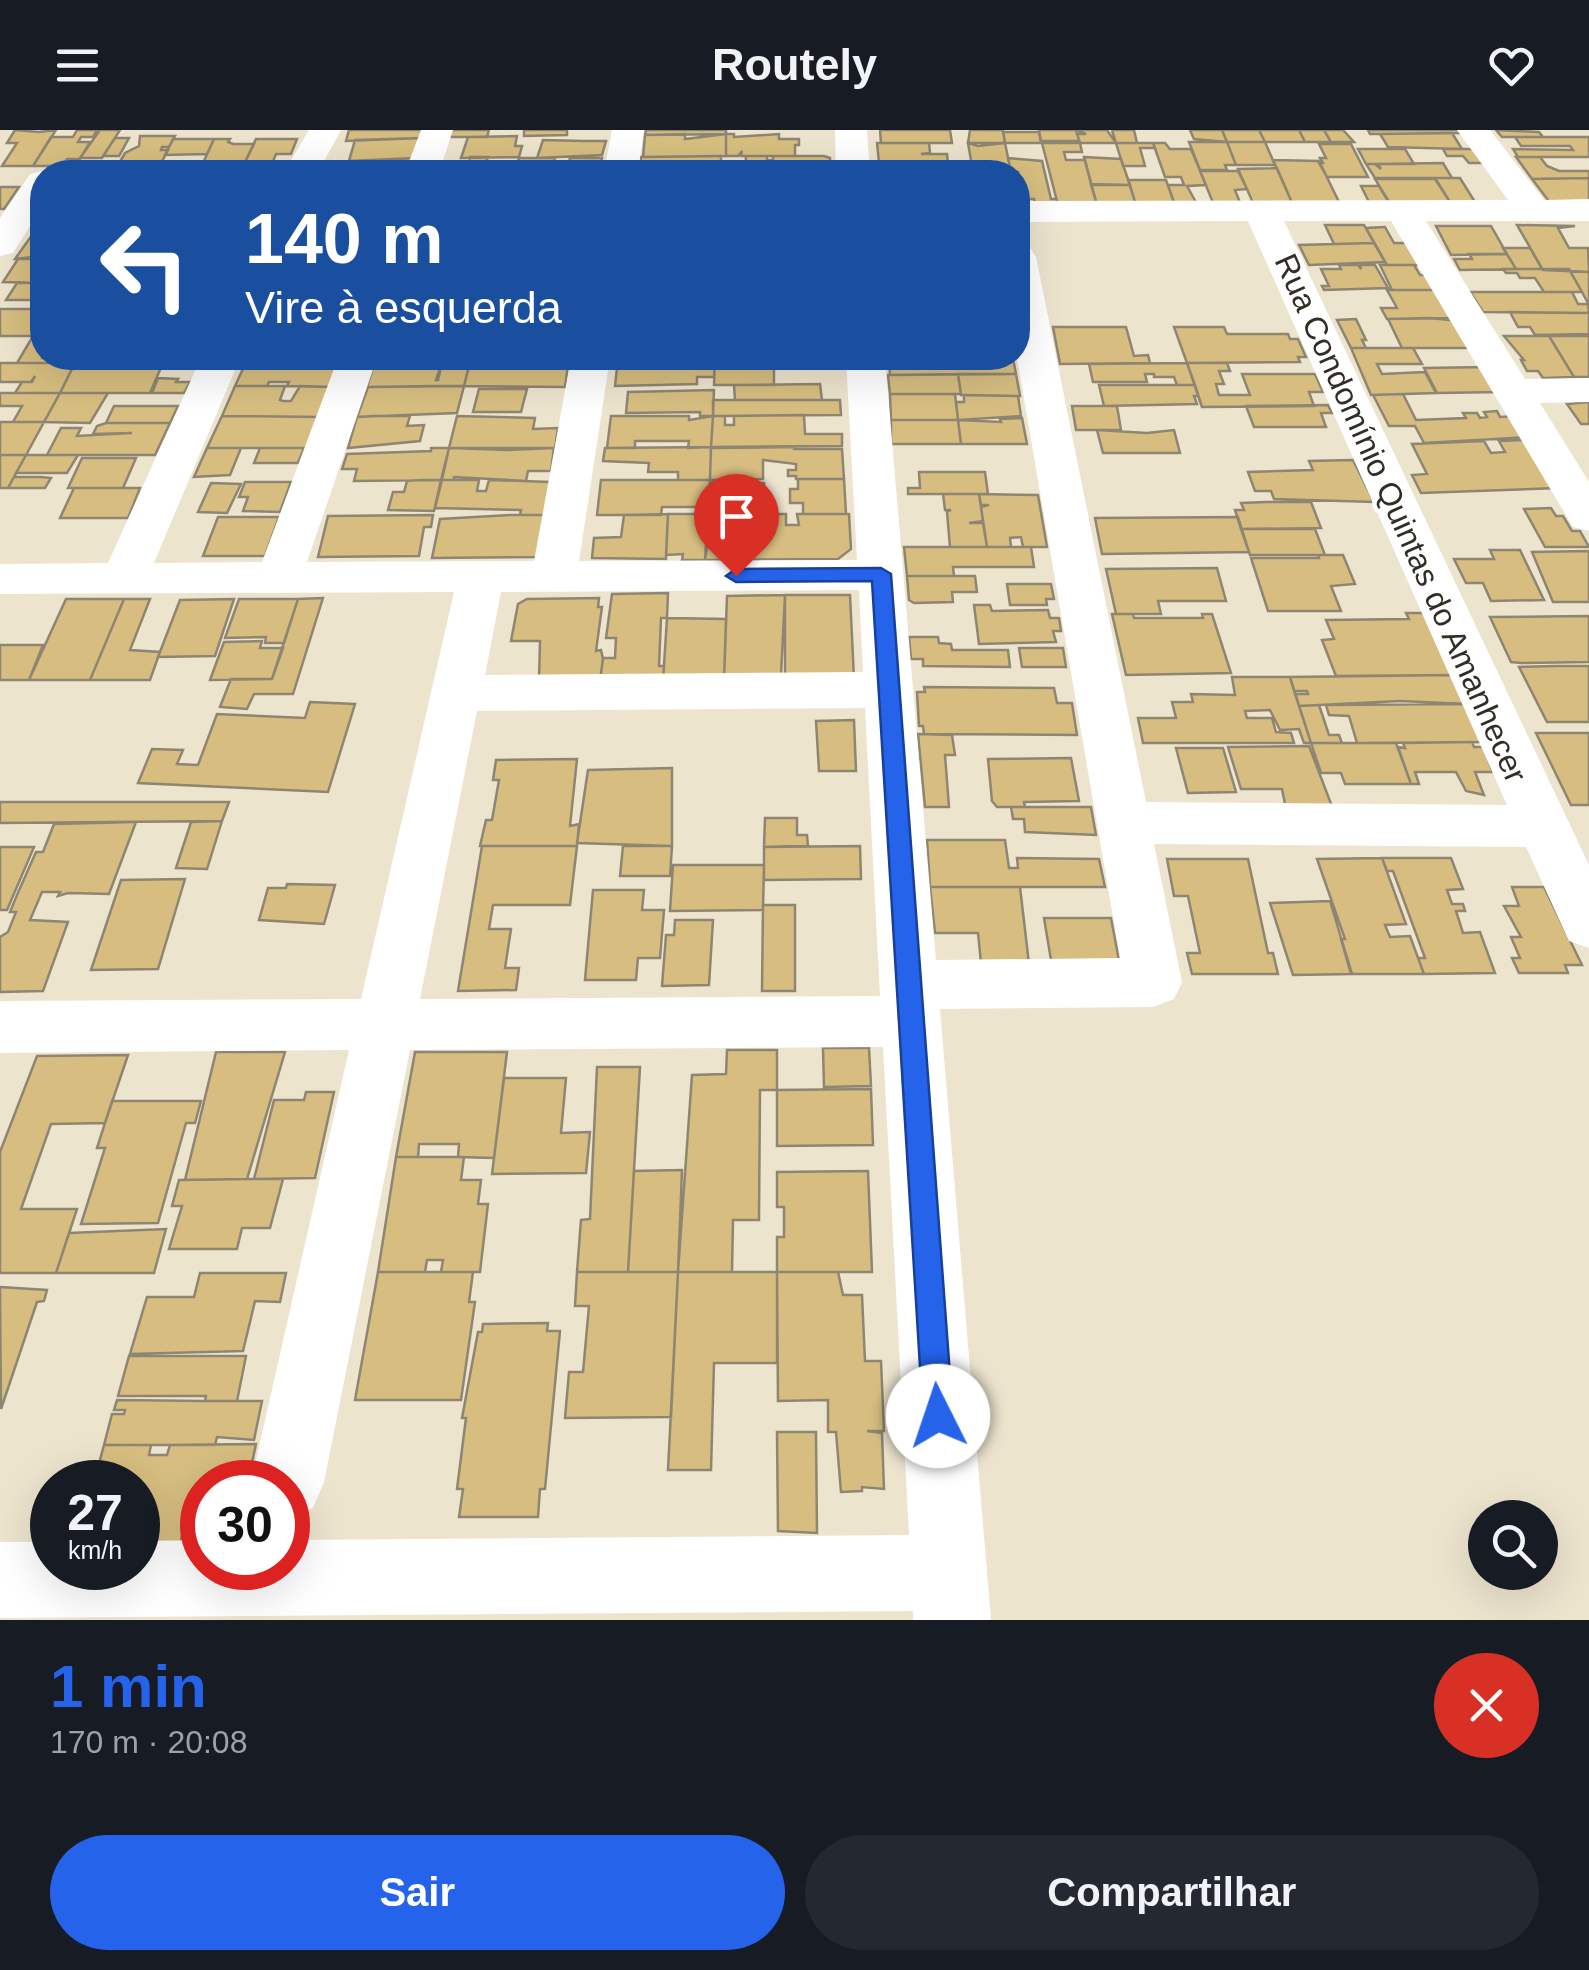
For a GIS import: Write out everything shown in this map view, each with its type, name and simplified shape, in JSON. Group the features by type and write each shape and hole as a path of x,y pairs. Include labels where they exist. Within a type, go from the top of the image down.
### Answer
{"street":[{"path":"308,160 325,130"},
{"path":"426,160 437,130"},
{"path":"623,160 628,130"},
{"path":"851,130 853,160"},
{"path":"1474,130 1534,210"},
{"path":"0,180 30,180"},
{"path":"0,245 30,199"},
{"name":"Rua Condomínio Quintas do Amanhecer","path":"1261,210 1589,925"},
{"path":"1402,210 1512,392 1575,471 1589,517"},
{"path":"1030,211 1589,210"},
{"path":"0,1027 384,1025 911,1003 1153,982 1030,323"},
{"path":"124,579 215,370"},
{"path":"279,578 353,370"},
{"path":"554,577 588,370"},
{"path":"310,1575 950,1597 867,370"},
{"path":"1512,392 1589,390"},
{"path":"0,580 881,574"},
{"path":"291,1460 480,577"},
{"path":"456,692 889,690"},
{"name":"Rua Condomínio Quintas do Amanhecer","path":"1121,823 1541,826"},
{"path":"0,1580 180,1575"}],"building":[{"path":"15,130 56,130 37,160 30,160 30,166 2,166 17,143 7,143"},
{"path":"77,130 97,130 93,137 81,137 78,142 90,142 80,159 37,160 51,137 73,137"},
{"path":"100,130 120,130 102,158 80,158"},
{"path":"349,130 423,130 421,138 346,141"},
{"path":"452,130 489,130 487,137 449,137"},
{"path":"524,130 567,130 567,135 524,136"},
{"path":"646,130 726,130 726,134 645,135"},
{"path":"880,130 950,130 952,143 881,143"},
{"path":"970,130 1003,130 1005,143 968,143"},
{"path":"1039,130 1076,130 1079,141 1041,141"},
{"path":"1076,130 1107,130 1116,143 1080,143 1077,134 1086,134"},
{"path":"1112,130 1134,130 1137,143 1116,143"},
{"path":"1190,130 1222,130 1227,142 1194,139"},
{"path":"1222,130 1259,130 1265,142 1227,142"},
{"path":"1259,130 1299,130 1305,142 1265,142"},
{"path":"1299,130 1324,130 1331,142 1305,142"},
{"path":"1324,130 1343,130 1354,142 1331,142"},
{"path":"1368,130 1461,130 1463,133 1370,134"},
{"path":"1496,130 1539,132 1543,137 1502,137"},
{"path":"1003,132 1039,132 1041,143 1005,143"},
{"path":"1452,133 1462,149 1388,147 1380,134"},
{"path":"685,134 685,139 726,134 726,156 643,157 645,135"},
{"path":"726,134 779,134 779,139 799,139 799,145 795,145 795,156 741,156 742,151 738,156 726,156"},
{"path":"140,136 175,136 169,147 162,147 161,150 168,150 163,160 121,160 125,153 139,146"},
{"path":"517,136 515,146 522,146 519,157 461,158 468,137"},
{"path":"1515,137 1589,137 1589,157 1518,157 1513,149 1573,150 1570,146 1521,146"},
{"path":"115,138 129,138 119,156 103,156"},
{"path":"421,138 415,158 349,160 355,140"},
{"path":"173,139 214,139 207,154 165,155"},
{"path":"214,139 254,144 246,160 204,160"},
{"path":"256,139 297,139 291,154 276,154 274,160 246,160"},
{"path":"543,140 606,141 602,155 537,158"},
{"path":"1189,142 1227,142 1236,165 1225,165 1227,170 1200,170"},
{"path":"1227,142 1265,142 1275,165 1236,165"},
{"path":"877,143 929,143 930,153 921,154 947,154 948,160 879,160"},
{"path":"968,143 1005,143 1009,160 971,160"},
{"path":"1042,143 1080,143 1082,152 1064,152 1066,160 1085,160 1097,205 1058,205"},
{"path":"1116,143 1153,143 1155,148 1140,148 1145,166 1123,166"},
{"path":"1153,143 1165,143 1170,149 1191,149 1206,185 1187,186 1198,206 1175,206 1168,185 1184,185 1181,177 1165,177"},
{"path":"1319,144 1351,144 1368,177 1327,177 1319,163 1323,163 1320,158 1326,158"},
{"path":"1358,149 1405,149 1414,164 1366,164"},
{"path":"1443,149 1476,149 1487,163 1469,163 1463,156 1447,156"},
{"path":"721,156 721,160 641,160 641,157"},
{"path":"746,156 767,156 767,160 746,160"},
{"path":"773,156 824,156 830,158 773,160"},
{"path":"1084,157 1121,159 1130,185 1091,184"},
{"path":"1516,157 1540,157 1547,166 1559,171 1589,171 1589,178 1532,179"},
{"path":"519,158 555,158 554,160"},
{"path":"570,158 602,158 602,160"},
{"path":"1008,158 1042,161 1051,199 1056,199 1058,205 1035,205 1034,199 1030,199 1030,160"},
{"path":"1273,160 1319,161 1340,204 1293,205"},
{"path":"1443,163 1452,178 1375,178 1366,164 1381,169 1378,164"},
{"path":"1277,168 1293,205 1254,205 1238,169"},
{"path":"1200,171 1238,171 1247,189 1235,190 1241,205 1214,205"},
{"path":"1435,178 1460,178 1475,202 1450,202"},
{"path":"1589,178 1589,204 1551,204 1532,179"},
{"path":"1375,179 1435,179 1452,205 1391,205"},
{"path":"1128,180 1166,180 1175,205 1136,205"},
{"path":"1091,185 1130,185 1136,205 1097,205"},
{"path":"1361,186 1379,186 1390,204 1370,204"},
{"path":"0,187 19,187 4,209 0,209"},
{"path":"1325,225 1364,225 1374,243 1334,244"},
{"path":"1517,225 1575,226 1558,228 1569,248 1588,248 1589,272 1543,270"},
{"path":"1436,226 1491,226 1507,254 1451,255"},
{"path":"1385,227 1394,243 1412,243 1425,265 1387,265 1366,228"},
{"path":"30,238 30,257 15,259"},
{"path":"1374,243 1385,262 1309,265 1299,245"},
{"path":"1503,248 1530,248 1542,269 1516,269"},
{"path":"1469,254 1507,254 1516,269 1460,270 1454,259 1472,259"},
{"path":"18,259 30,259 30,283 3,282"},
{"path":"1339,265 1358,265 1361,269 1360,265 1375,265 1388,288 1324,290 1322,286 1329,286 1321,269 1341,269"},
{"path":"1380,265 1414,265 1420,275 1431,275 1440,290 1392,290"},
{"path":"1503,269 1569,269 1582,292 1544,292 1535,278 1520,278 1517,273 1506,273"},
{"path":"1570,271 1589,272 1589,305 1582,292"},
{"path":"17,283 30,283 30,300 6,300"},
{"path":"1387,290 1440,290 1457,318 1387,319 1381,308 1397,308"},
{"path":"1470,292 1572,292 1578,304 1588,304 1589,313 1483,312"},
{"path":"0,309 30,309 30,336 0,336"},
{"path":"1510,312 1589,313 1589,334 1535,335 1530,327 1518,327"},
{"path":"1356,319 1366,348 1351,348 1337,320"},
{"path":"1388,319 1460,321 1476,348 1402,348"},
{"path":"1053,327 1126,327 1134,356 1148,355 1150,363 1060,364"},
{"path":"1174,327 1224,327 1227,334 1288,334 1290,339 1298,339 1306,357 1298,357 1300,362 1187,363"},
{"path":"1504,336 1549,336 1574,377 1543,378 1538,371 1527,371 1524,360"},
{"path":"1549,336 1589,336 1589,377 1574,377"},
{"path":"30,341 30,363 17,363"},
{"path":"1351,348 1413,348 1422,364 1377,364 1382,374 1425,372 1436,393 1371,395"},
{"path":"0,363 30,363 30,370 72,370 60,393 15,393 22,382 0,382"},
{"path":"1187,363 1227,363 1230,371 1219,371 1224,384 1216,384 1219,395 1250,395 1242,374 1315,374 1323,392 1309,392 1314,406 1202,407"},
{"path":"1187,363 1195,385 1177,385 1174,377 1154,374 1145,374 1147,382 1093,382 1089,364"},
{"path":"1486,367 1501,392 1437,393 1424,368"},
{"path":"72,370 160,370 150,393 60,393"},
{"path":"242,370 339,370 332,387 287,386 289,382 235,386"},
{"path":"372,370 439,370 438,380 440,370 468,370 464,386 367,387"},
{"path":"468,370 567,370 565,387 464,386"},
{"path":"617,370 714,370 714,377 697,377 697,384 615,386"},
{"path":"715,370 774,370 774,385 714,385"},
{"path":"890,370 1015,370 1016,374 890,375"},
{"path":"958,374 961,394 890,394 888,375"},
{"path":"958,374 1016,374 1020,396 961,395"},
{"path":"158,378 190,382 184,393 152,393"},
{"path":"820,384 822,400 735,400 734,385"},
{"path":"1099,385 1195,385 1202,407 1198,396 1194,396 1197,404 1104,406"},
{"path":"235,386 285,386 280,400 283,401 291,401 300,386 332,387 320,417 222,416"},
{"path":"464,386 457,413 357,417 368,387"},
{"path":"479,389 527,389 521,412 473,412"},
{"path":"714,390 713,416 700,416 700,412 626,413 628,392"},
{"path":"0,393 60,393 44,422 13,422 22,406 0,406"},
{"path":"60,393 108,393 90,423 44,422"},
{"path":"890,394 955,394 958,420 891,420"},
{"path":"1403,394 1416,420 1466,418 1463,413 1477,413 1480,418 1487,417 1484,412 1497,411 1500,417 1515,416 1530,437 1424,443 1415,426 1389,426 1373,395"},
{"path":"964,395 1018,396 1021,416 958,420 956,402 964,402"},
{"path":"713,400 840,400 841,415 713,416"},
{"path":"1589,402 1589,424 1581,424 1567,404"},
{"path":"1328,405 1332,413 1321,413 1326,427 1254,427 1246,406"},
{"path":"114,406 178,406 170,423 106,423"},
{"path":"1072,406 1117,406 1121,430 1076,430"},
{"path":"804,415 805,434 842,434 842,446 711,447 713,416 725,416 725,425 734,425 734,416"},
{"path":"222,416 320,417 307,448 207,448"},
{"path":"410,416 407,426 424,425 420,441 348,448 357,417"},
{"path":"457,416 535,418 533,429 558,428 555,448 449,448"},
{"path":"611,416 689,416 689,420 713,416 711,447 688,448 689,441 635,441 635,448 607,448"},
{"path":"1022,418 1027,444 961,444 958,420 1001,422 1000,419"},
{"path":"891,420 958,420 961,444 891,444"},
{"path":"0,422 44,422 26,455 0,455"},
{"path":"170,423 155,455 47,455 61,428 81,428 77,436 132,433 93,434 97,426"},
{"path":"1097,430 1174,430 1180,453 1103,453"},
{"path":"1528,440 1557,488 1421,493 1412,475 1427,474 1412,444 1484,441 1491,453 1505,452 1499,441"},
{"path":"711,447 710,480 678,480 678,472 648,472 649,463 603,461 605,448"},
{"path":"207,448 241,448 230,475 194,477"},
{"path":"260,448 304,448 298,463 254,463"},
{"path":"449,448 441,480 354,481 357,469 342,469 347,454"},
{"path":"449,448 554,448 551,471 528,471 526,481 454,477 442,480"},
{"path":"711,448 842,449 844,479 796,479 788,476 788,470 796,470 796,464 763,460 763,479 710,480"},
{"path":"0,455 26,455 8,488 0,488"},
{"path":"26,455 78,455 67,473 16,473"},
{"path":"82,458 136,458 123,488 68,488"},
{"path":"1353,460 1374,502 1274,499 1271,491 1255,491 1248,472 1313,470 1309,461"},
{"path":"919,472 985,472 988,494 908,494 908,488 920,488"},
{"path":"14,477 51,478 45,488 8,488"},
{"path":"798,479 844,479 846,514 803,514 803,503 790,503 790,489 798,489"},
{"path":"441,480 434,511 388,510 393,492 404,492 407,481"},
{"path":"442,480 479,480 477,491 486,491 489,480 550,482 544,515 520,515 521,510 435,508"},
{"path":"601,480 710,480 708,507 662,507 661,515 597,515"},
{"path":"245,482 291,482 280,512 243,511 248,497 239,497"},
{"path":"710,482 764,483 763,514 708,515"},
{"path":"211,483 241,484 227,513 198,512"},
{"path":"74,488 140,488 128,518 60,518"},
{"path":"943,494 979,494 983,521 969,523 983,523 987,547 950,547 947,512 951,510 945,510"},
{"path":"979,494 1038,495 1047,547 1023,547 1021,537 1010,538 1011,547 987,547 981,507 989,505 981,505"},
{"path":"1311,502 1321,528 1241,529 1235,510 1244,510 1241,503"},
{"path":"1551,508 1556,516 1563,516 1572,531 1580,531 1589,547 1545,547 1524,509"},
{"path":"668,514 708,514 705,560 682,560 683,554 666,555"},
{"path":"668,514 666,559 592,558 594,538 621,537 624,515"},
{"path":"740,514 786,514 786,525 799,525 797,514 849,514 851,549 838,559 705,560 711,523 740,523"},
{"path":"433,515 431,527 424,527 419,556 318,557 328,516"},
{"path":"544,515 537,557 432,558 440,519"},
{"path":"218,517 279,517 265,556 203,556"},
{"path":"1238,517 1249,552 1102,554 1095,518"},
{"path":"1241,529 1315,529 1325,555 1250,555"},
{"path":"904,547 1031,547 1034,567 953,567 954,576 907,576"},
{"path":"1490,550 1520,550 1544,600 1491,601 1483,583 1466,583 1454,559 1494,559"},
{"path":"1589,551 1589,602 1553,602 1532,552"},
{"path":"1318,555 1343,555 1355,584 1331,586 1341,611 1268,611 1251,558 1319,558"},
{"path":"1217,568 1226,601 1158,601 1161,614 1116,614 1106,569"},
{"path":"907,576 975,576 977,592 952,592 953,602 914,603 909,600"},
{"path":"1007,584 1051,584 1054,599 1046,599 1047,605 1010,605"},
{"path":"668,593 667,618 661,618 659,666 664,666 663,681 600,681 603,658 615,658 616,638 606,638 612,594"},
{"path":"785,595 781,675 724,680 727,596"},
{"path":"785,595 850,595 854,678 785,679"},
{"path":"323,598 293,694 254,694 247,709 220,707 231,679 272,679 298,599"},
{"path":"599,598 598,607 602,607 596,651 601,650 603,659 600,681 539,681 540,641 511,641 518,604 527,599"},
{"path":"66,599 124,599 90,680 29,680"},
{"path":"124,599 150,599 130,650 160,652 150,680 90,680"},
{"path":"234,599 215,656 158,657 180,600"},
{"path":"239,599 298,599 284,643 265,643 266,637 225,638"},
{"path":"974,605 990,605 992,611 1048,610 1050,618 1059,618 1061,631 1053,631 1056,642 979,644"},
{"path":"1406,613 1425,613 1451,675 1336,676 1322,640 1334,639 1326,620 1409,619"},
{"path":"1112,614 1133,614 1134,618 1203,618 1202,614 1212,614 1231,673 1126,675"},
{"path":"1589,616 1589,662 1521,663 1511,662 1490,617"},
{"path":"667,618 726,619 724,680 663,681"},
{"path":"909,637 938,637 939,643 951,644 952,650 1008,650 1010,667 923,666 923,659 911,659"},
{"path":"262,641 260,648 283,648 272,679 210,680 224,642"},
{"path":"0,645 43,645 29,680 0,680"},
{"path":"1019,648 1063,648 1066,667 1022,667"},
{"path":"1589,666 1589,722 1547,722 1519,667"},
{"path":"1452,675 1465,704 1400,701 1299,706 1295,694 1308,694 1294,691 1290,677"},
{"path":"1232,677 1290,677 1311,743 1304,743 1299,729 1280,730 1270,710 1245,711 1247,718 1272,718 1276,732 1291,733 1294,743 1143,743 1138,718 1176,718 1172,702 1193,702 1191,694 1235,695"},
{"path":"924,687 1054,688 1057,703 1072,703 1077,735 924,734 923,726 919,726 917,692 925,692"},
{"path":"310,702 355,704 328,792 138,783 152,749 183,750 177,764 198,765 217,714 305,718"},
{"path":"1466,704 1483,742 1357,743 1349,716 1329,715 1326,705"},
{"path":"1319,705 1329,735 1339,735 1342,743 1311,743 1299,706"},
{"path":"854,720 856,771 819,771 816,721"},
{"path":"1536,733 1589,733 1589,805 1571,805"},
{"path":"918,734 952,735 955,755 945,755 949,807 925,807"},
{"path":"1472,742 1474,747 1483,747 1493,772 1475,772 1484,795 1466,791 1456,772 1415,772 1419,784 1411,784 1398,747 1405,748 1403,743"},
{"path":"1311,743 1396,743 1411,784 1345,784 1341,773 1321,773"},
{"path":"1309,746 1333,809 1286,809 1282,789 1241,789 1228,747"},
{"path":"1176,748 1223,748 1236,792 1188,793"},
{"path":"1071,758 1079,801 1024,802 1025,807 997,807 992,801 988,759"},
{"path":"577,759 570,826 579,824 577,846 480,846 486,820 492,820 499,780 493,780 496,760"},
{"path":"672,768 672,846 577,843 588,770"},
{"path":"0,802 229,802 222,821 0,823"},
{"path":"1011,807 1091,807 1096,835 1025,832 1024,819 1013,819"},
{"path":"765,818 797,818 797,835 807,835 808,846 764,847"},
{"path":"222,821 207,869 176,868 191,822"},
{"path":"136,822 109,894 58,896 60,892 42,892 30,920 68,922 43,991 0,992 0,937 8,932 16,912 10,912 17,895 36,852 43,852 54,824"},
{"path":"927,840 1005,840 1009,868 1018,868 1017,858 1099,859 1105,887 930,887"},
{"path":"482,846 577,846 570,905 493,905 489,929 511,929 505,968 519,968 516,990 458,991"},
{"path":"623,846 672,846 670,876 620,876"},
{"path":"860,846 861,879 764,880 764,847"},
{"path":"0,847 34,847 7,910 0,910"},
{"path":"1382,858 1406,924 1385,925 1390,937 1410,936 1424,974 1351,974 1341,939 1345,939 1317,859"},
{"path":"1382,858 1451,858 1463,889 1447,890 1452,904 1463,904 1465,911 1456,911 1463,933 1480,932 1495,973 1424,974 1418,958 1425,958 1393,871 1387,871"},
{"path":"1167,859 1248,859 1268,953 1273,953 1278,974 1192,974 1187,953 1200,953 1188,896 1174,896"},
{"path":"673,865 764,865 763,910 670,911"},
{"path":"185,879 158,969 91,970 121,880"},
{"path":"287,884 335,885 324,924 259,920 268,888 286,888"},
{"path":"930,887 1020,887 1030,972 982,973 978,933 935,933"},
{"path":"1512,887 1544,887 1582,965 1565,965 1568,973 1519,973 1512,958 1520,958 1511,937 1521,937 1504,906 1519,906"},
{"path":"593,890 644,890 642,910 664,910 660,958 638,958 636,980 585,980"},
{"path":"1330,901 1352,974 1293,975 1270,903"},
{"path":"763,905 795,905 795,991 762,991"},
{"path":"1044,918 1111,918 1121,971 1053,972"},
{"path":"675,920 713,920 709,985 662,986 666,935 674,935"},
{"path":"823,1048 869,1048 871,1086 824,1087"},
{"path":"727,1050 777,1050 777,1090 760,1090 759,1220 733,1220 732,1272 678,1272 692,1075 726,1074"},
{"path":"216,1052 285,1052 247,1179 185,1180"},
{"path":"415,1052 507,1052 494,1158 458,1157 459,1144 419,1144 418,1157 396,1157"},
{"path":"128,1055 105,1123 51,1124 21,1209 77,1209 56,1273 0,1273 0,1152 37,1056"},
{"path":"597,1067 640,1067 628,1272 577,1272 581,1220 590,1219"},
{"path":"504,1078 566,1078 561,1133 590,1132 586,1173 492,1174"},
{"path":"871,1089 873,1145 777,1146 777,1090"},
{"path":"306,1092 334,1092 315,1178 254,1179 274,1100 304,1100"},
{"path":"112,1101 201,1101 195,1123 186,1123 158,1223 81,1224 105,1148 97,1148"},
{"path":"396,1157 464,1157 461,1180 481,1180 478,1204 488,1204 480,1272 441,1272 443,1260 427,1260 425,1272 378,1272"},
{"path":"682,1170 678,1272 628,1272 634,1171"},
{"path":"868,1171 872,1272 777,1272 777,1237 784,1237 784,1207 777,1207 777,1172"},
{"path":"283,1179 270,1228 242,1228 237,1249 169,1249 182,1206 172,1206 179,1180"},
{"path":"166,1229 154,1273 56,1273 69,1233"},
{"path":"378,1272 473,1272 469,1302 475,1302 461,1400 355,1400"},
{"path":"577,1272 678,1272 671,1417 565,1418 569,1372 583,1372 589,1306 575,1306"},
{"path":"678,1272 777,1272 777,1363 714,1363 711,1470 668,1470"},
{"path":"777,1272 838,1272 843,1295 862,1295 865,1361 881,1361 884,1431 867,1431 882,1433 884,1489 862,1487 862,1491 841,1492 836,1432 828,1432 828,1400 778,1401"},
{"path":"200,1273 286,1273 280,1302 255,1301 243,1351 130,1354 147,1297 194,1297"},
{"path":"0,1287 47,1290 44,1301 37,1302 1,1409"},
{"path":"548,1323 547,1331 560,1331 545,1489 540,1489 538,1517 459,1517 463,1489 457,1489 466,1418 462,1418 478,1332 482,1332 483,1324"},
{"path":"129,1356 246,1356 237,1401 205,1401 206,1396 118,1396"},
{"path":"117,1400 262,1401 254,1440 217,1437 215,1445 104,1445 112,1414 124,1414 125,1410 114,1410"},
{"path":"777,1432 816,1432 817,1533 778,1531"},
{"path":"256,1444 253,1460 180,1460 180,1544 160,1544 160,1460 100,1460 104,1445 151,1445 149,1455 167,1455 170,1445"}],"route":[{"path":"736,576 881,574 938,1416"}]}
